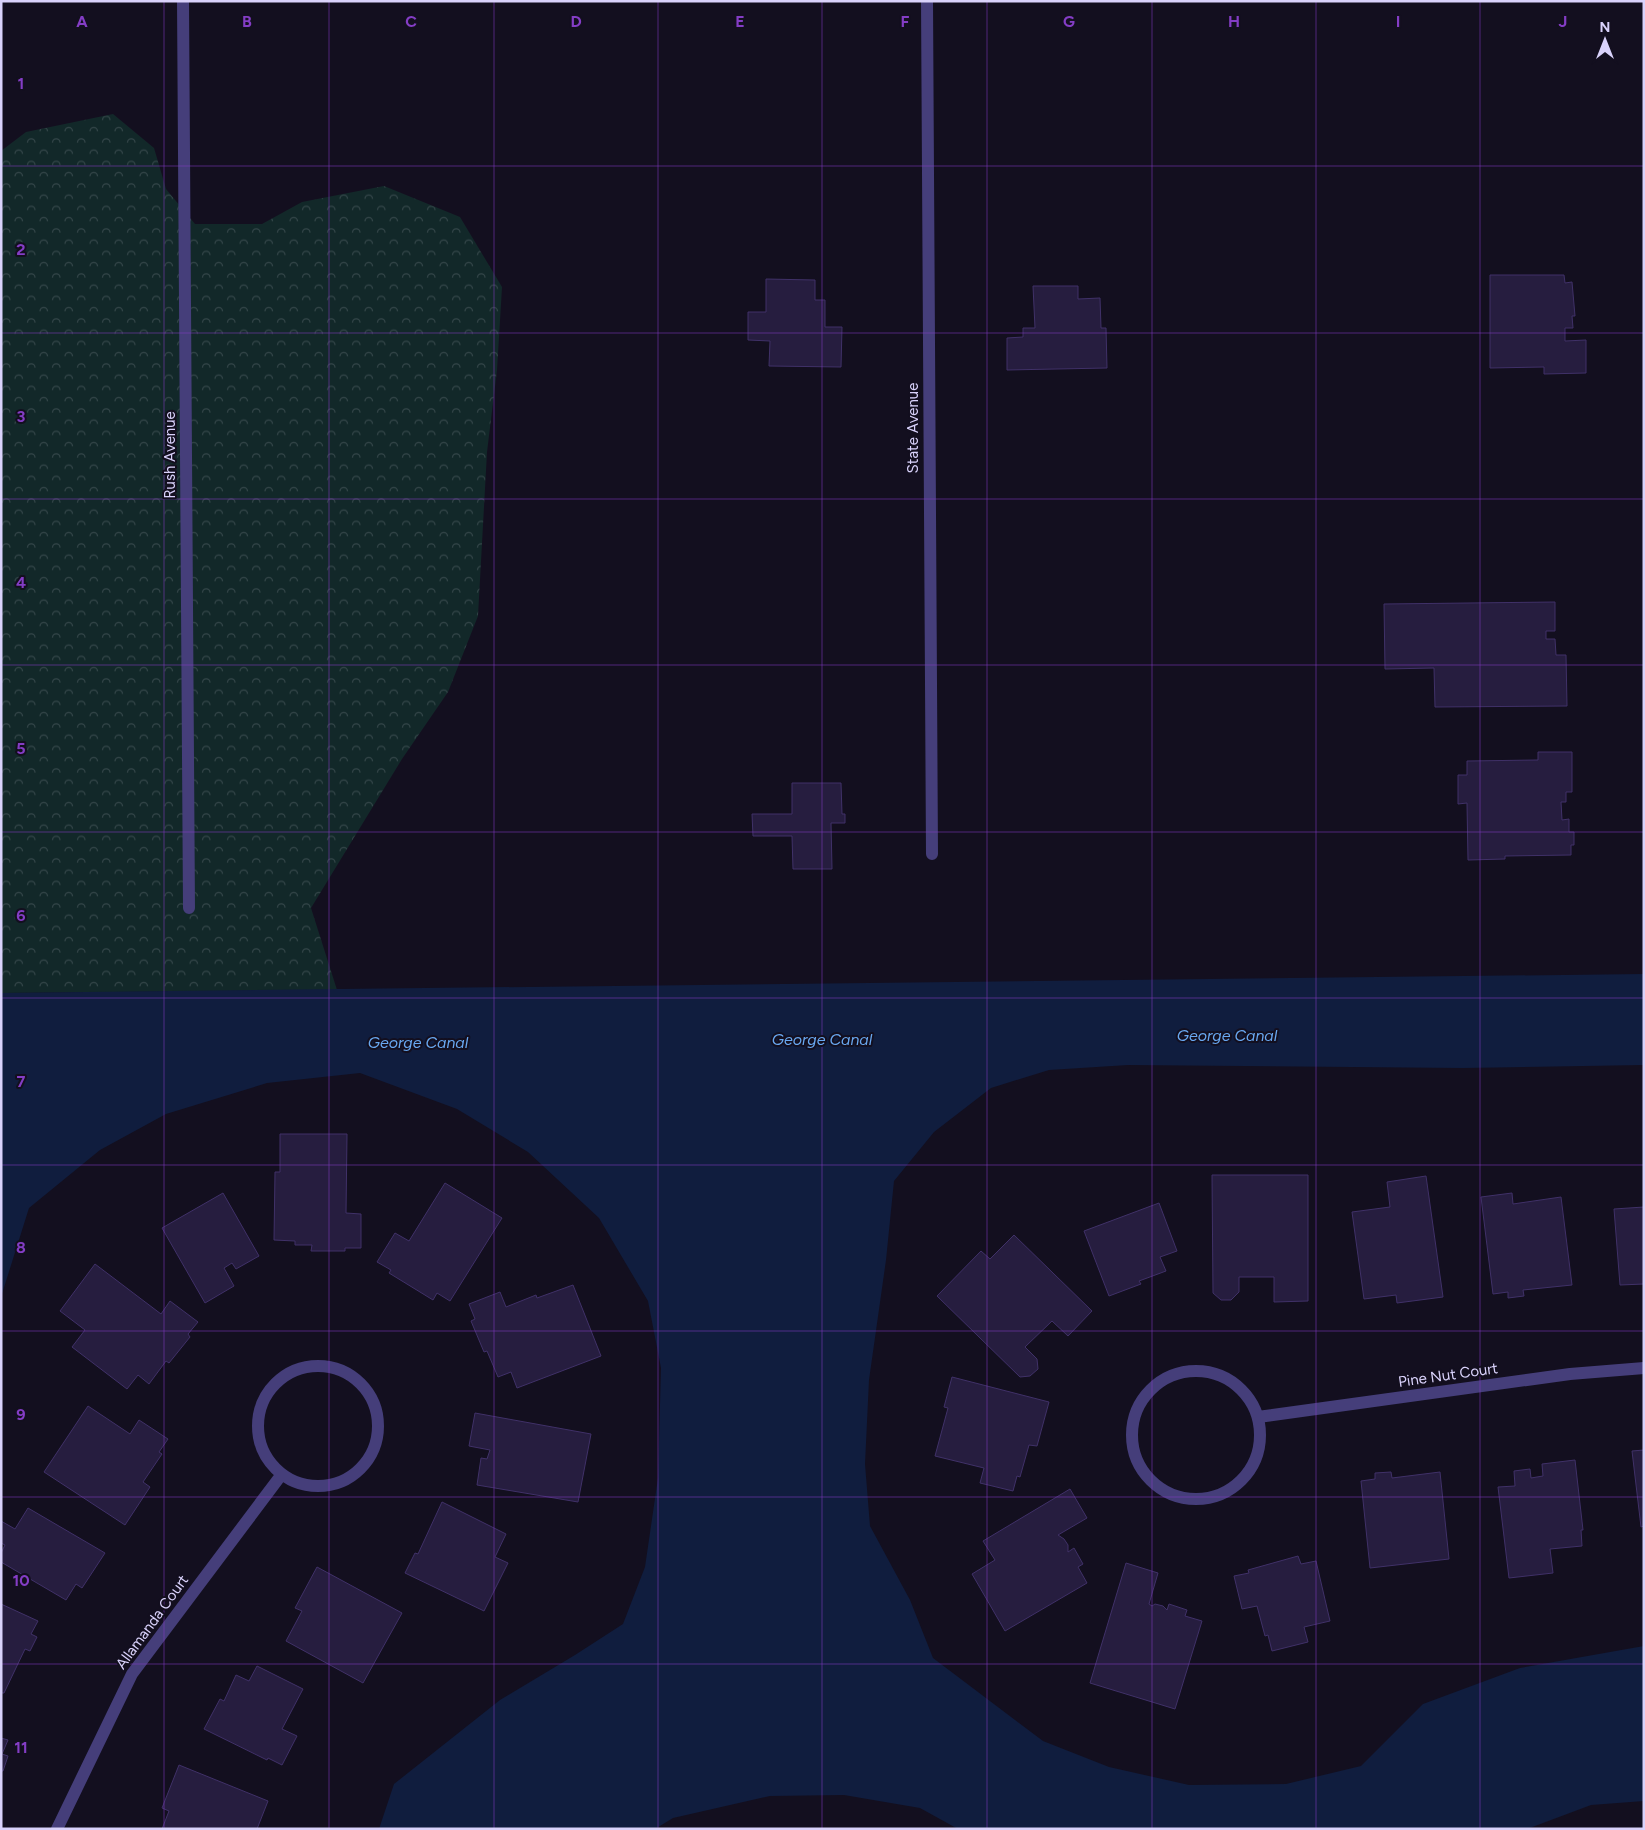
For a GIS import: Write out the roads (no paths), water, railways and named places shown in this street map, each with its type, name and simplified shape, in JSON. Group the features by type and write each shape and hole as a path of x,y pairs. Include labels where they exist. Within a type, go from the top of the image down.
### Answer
{"street":[{"name":"Rush Avenue","path":"183,1 189,908"},
{"name":"State Avenue","path":"927,1 932,854"},
{"path":"312,1366 333,1368 350,1374 365,1388 375,1406 378,1427 371,1453 359,1470 334,1483 321,1486 300,1483 282,1474 267,1459 259,1440 257,1419 264,1399 274,1383 292,1372 312,1366"},
{"name":"Pine Nut Court","path":"1258,1417 1570,1374 1644,1368"},
{"path":"1189,1370 1211,1372 1232,1381 1248,1396 1258,1417 1259,1447 1251,1469 1236,1486 1205,1499 1182,1498 1161,1490 1144,1475 1132,1446 1132,1424 1139,1402 1154,1386 1167,1377 1189,1370"},
{"name":"Allamanda Court","path":"57,1829 132,1674 282,1474"}],"water":[{"name":"George Canal","path":"1644,974 1644,1065 1463,1068 1128,1065 1049,1070 991,1088 934,1132 894,1181 886,1260 869,1380 865,1464 870,1526 910,1600 933,1658 1043,1741 1109,1767 1189,1785 1286,1784 1361,1766 1423,1704 1520,1668 1644,1646 1644,1801 1591,1805 1527,1829 958,1829 920,1808 844,1795 770,1796 673,1818 655,1829 379,1829 394,1784 500,1700 623,1624 645,1567 658,1478 661,1368 648,1301 599,1218 528,1152 457,1109 360,1073 267,1083 166,1114 100,1150 29,1208 1,1297 1,993"}]}
